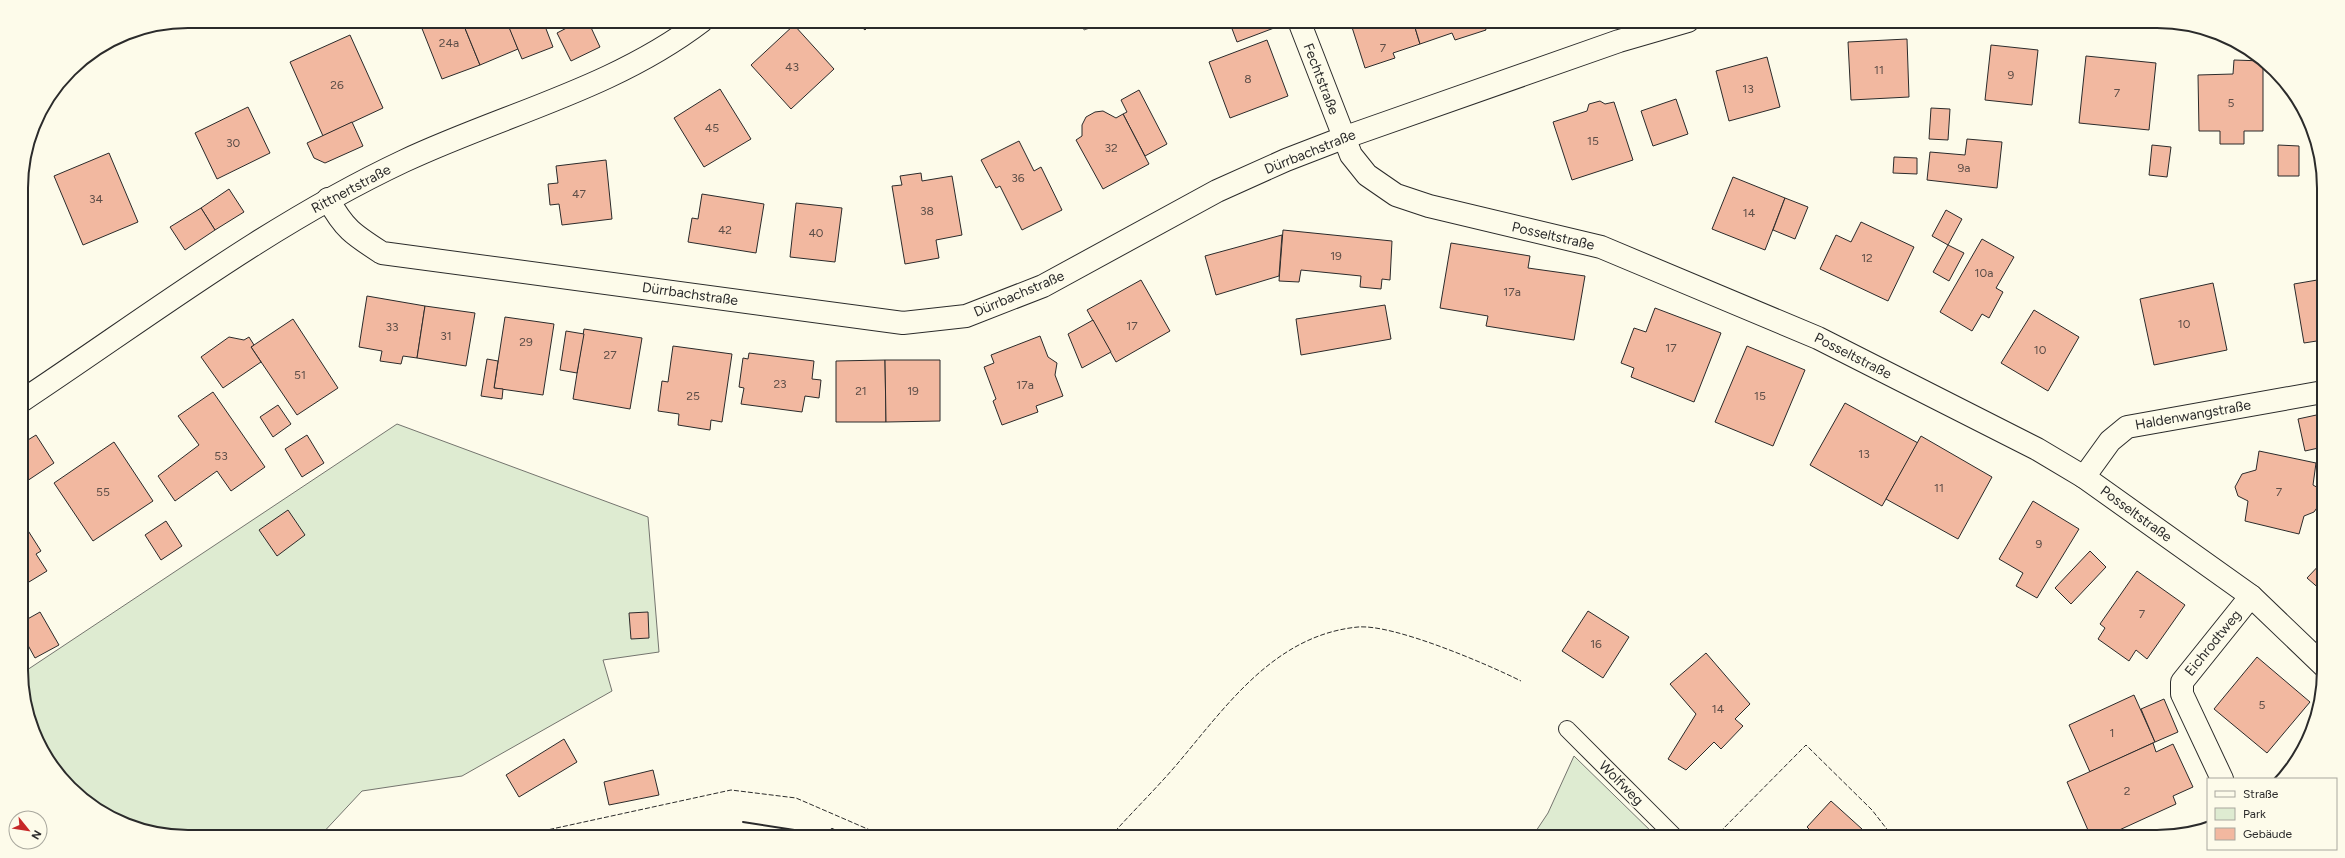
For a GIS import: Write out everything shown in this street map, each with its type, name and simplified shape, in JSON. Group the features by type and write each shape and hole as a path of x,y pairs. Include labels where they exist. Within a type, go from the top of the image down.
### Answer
{"street":[{"name":"Rittnertstraße","path":"28,397 157,308 276,230 328,199 405,160 582,89 644,59 678,39 693,28"},
{"name":"Fechtstraße","path":"1302,28 1343,138"},
{"name":"Dürrbachstraße","path":"328,199 336,215 352,234 382,253 902,323 966,316 1043,286 1217,191 1343,138 1619,41 1664,28"},
{"name":"Posseltstraße","path":"1343,138 1350,155 1367,175 1396,195 1429,206 1601,247 1818,338 2037,449 2084,477 2251,596 2317,659"},
{"name":"Haldenwangstraße","path":"2084,477 2110,442 2127,427 2317,393"},
{"name":"Eichrodtweg","path":"2222,778 2182,694 2182,682 2251,596"}],"lane":[{"name":"Wolfweg","path":"1567,729 1668,830"}],"green space":[{"path":"397,424 648,517 659,652 603,660 612,691 462,776 362,791 326,830 167,829 147,825 108,809 75,783 49,750 33,711 29,691 28,669"},
{"path":"1574,756 1650,830 1537,830 1548,813"}],"building":[{"path":"422,28 465,28 480,65 442,79"},
{"path":"465,28 510,28 518,49 480,65"},
{"path":"509,28 546,28 553,47 522,59"},
{"path":"567,28 591,28 600,47 571,61 557,33"},
{"path":"791,28 797,28 834,69 791,109 751,65"},
{"path":"1232,28 1274,28 1237,42"},
{"path":"1352,28 1415,28 1420,44 1393,53 1395,58 1365,68"},
{"path":"1415,28 1485,28 1486,30 1455,40 1452,33 1420,44"},
{"path":"350,35 383,108 323,136 290,62"},
{"path":"1907,39 1909,97 1851,100 1848,42"},
{"path":"1267,40 1288,96 1230,118 1209,62"},
{"path":"1991,45 2038,50 2032,105 1985,100"},
{"path":"2086,56 2156,63 2149,130 2079,123"},
{"path":"1767,57 1780,107 1729,121 1716,71"},
{"path":"2234,60 2254,61 2263,69 2263,131 2244,131 2244,144 2220,144 2220,131 2199,131 2198,75 2233,74"},
{"path":"720,89 751,139 704,167 674,118"},
{"path":"1139,90 1167,144 1145,156 1123,114 1127,112 1121,100"},
{"path":"1676,99 1688,134 1653,146 1641,111"},
{"path":"1600,101 1605,104 1614,102 1633,160 1572,180 1553,122 1587,111 1589,104"},
{"path":"248,107 270,153 217,179 195,133"},
{"path":"1931,108 1950,109 1948,140 1929,139"},
{"path":"1103,111 1116,118 1123,114 1149,164 1103,189 1076,140 1082,136 1082,125 1086,117 1095,112"},
{"path":"352,122 363,146 325,163 314,158 307,143"},
{"path":"1967,139 2002,142 1997,188 1927,180 1930,152 1965,155"},
{"path":"1019,141 1034,171 1041,167 1062,210 1022,230 1000,186 996,188 981,160"},
{"path":"2152,145 2171,147 2167,177 2149,175"},
{"path":"2278,145 2299,146 2299,176 2278,176"},
{"path":"109,153 138,222 83,245 54,176"},
{"path":"1894,157 1917,158 1917,174 1893,173"},
{"path":"606,160 612,219 562,225 559,204 550,205 548,184 558,183 556,166"},
{"path":"921,173 922,181 952,176 962,235 936,240 939,258 905,264 892,186 902,185 900,176"},
{"path":"1733,177 1785,198 1765,250 1712,229"},
{"path":"229,189 244,212 215,230 201,208"},
{"path":"702,194 764,204 756,253 688,242 692,218 698,219"},
{"path":"1785,198 1808,207 1795,239 1773,230"},
{"path":"796,203 842,208 835,262 790,257"},
{"path":"201,208 215,230 185,250 170,227"},
{"path":"1946,210 1962,219 1948,245 1932,236"},
{"path":"1861,222 1914,247 1888,301 1820,269 1836,235 1851,242"},
{"path":"1283,230 1392,241 1390,280 1382,279 1381,289 1360,287 1361,276 1301,270 1299,282 1279,281"},
{"path":"1282,235 1279,276 1216,295 1205,256"},
{"path":"1982,239 2014,257 1996,288 2003,292 1989,318 1982,314 1972,331 1940,312"},
{"path":"1451,243 1530,256 1528,268 1585,276 1574,340 1486,326 1488,316 1440,308"},
{"path":"1948,245 1964,253 1949,281 1933,272"},
{"path":"1141,280 1170,331 1116,362 1087,310"},
{"path":"2317,280 2317,341 2304,343 2294,284"},
{"path":"2213,283 2227,350 2154,365 2140,299"},
{"path":"367,296 425,306 417,358 403,356 401,364 380,361 382,351 359,347"},
{"path":"1385,305 1391,339 1301,355 1296,319"},
{"path":"425,306 475,313 466,366 417,358"},
{"path":"1655,308 1721,333 1694,402 1631,377 1634,368 1621,363 1634,328 1646,332"},
{"path":"2034,310 2079,337 2048,391 2001,363"},
{"path":"505,317 554,324 543,395 494,388"},
{"path":"293,319 338,388 297,415 251,347"},
{"path":"1093,320 1111,352 1082,368 1068,334"},
{"path":"584,329 642,338 630,409 573,399"},
{"path":"566,331 584,334 577,373 560,370"},
{"path":"1040,336 1048,357 1057,363 1055,375 1063,396 1036,406 1038,412 1002,425 993,401 996,399 984,367 994,363 991,355"},
{"path":"229,337 244,340 249,337 254,345 251,347 261,362 223,388 201,357"},
{"path":"673,346 732,354 722,422 711,420 710,430 678,425 679,414 658,411 662,381 668,382"},
{"path":"1747,346 1805,370 1773,446 1715,422"},
{"path":"749,353 814,361 812,379 821,380 819,398 805,396 802,412 741,404 744,388 739,387 743,358 748,359"},
{"path":"487,359 498,361 494,388 503,389 502,399 481,396"},
{"path":"885,360 886,422 836,422 836,361"},
{"path":"885,360 940,360 940,421 886,422"},
{"path":"213,392 265,467 231,491 217,471 175,501 158,476 199,445 178,416"},
{"path":"1845,403 1918,443 1882,506 1810,465"},
{"path":"278,405 291,424 273,437 260,417"},
{"path":"2317,415 2317,448 2305,451 2298,419"},
{"path":"36,435 54,463 28,480 28,440"},
{"path":"307,435 324,463 302,477 285,449"},
{"path":"1921,436 1992,477 1958,539 1886,499"},
{"path":"114,442 153,501 93,541 54,483"},
{"path":"2259,451 2316,463 2313,485 2317,487 2317,508 2314,512 2304,516 2299,534 2245,521 2248,501 2238,496 2235,487 2242,474 2256,470"},
{"path":"2033,501 2079,529 2037,598 2016,586 2023,573 1999,559"},
{"path":"288,510 305,535 277,556 259,530"},
{"path":"166,521 182,546 161,560 145,535"},
{"path":"28,531 41,551 36,554 47,571 28,583"},
{"path":"2090,551 2106,567 2071,604 2055,588"},
{"path":"2317,567 2317,587 2307,578"},
{"path":"2137,571 2185,605 2147,659 2136,650 2129,661 2098,639 2105,628 2100,624"},
{"path":"1588,611 1629,637 1603,678 1562,651"},
{"path":"40,612 59,645 35,658 28,645 28,619"},
{"path":"648,612 649,638 631,639 629,613"},
{"path":"1706,653 1750,704 1735,719 1743,726 1721,749 1714,742 1686,770 1668,759 1696,714 1670,684"},
{"path":"2257,657 2310,702 2267,753 2214,709"},
{"path":"2134,695 2155,742 2090,772 2069,725"},
{"path":"2164,699 2178,732 2155,742 2141,709"},
{"path":"564,739 577,762 519,797 506,775"},
{"path":"2153,743 2156,752 2173,744 2193,787 2173,796 2176,804 2119,830 2088,830 2067,782"},
{"path":"653,770 659,795 609,805 604,782"},
{"path":"1831,801 1862,829 1810,830 1807,827"}],"fence":[{"path":"1117,830 1170,773 1215,718 1255,676 1277,658 1302,643 1328,633 1358,627 1374,628 1394,632 1440,646 1521,681"},
{"path":"1722,830 1806,745 1872,810 1888,830"},
{"path":"547,830 731,790 796,798 870,830"}],"wall":[{"path":"743,822 795,830"}]}
